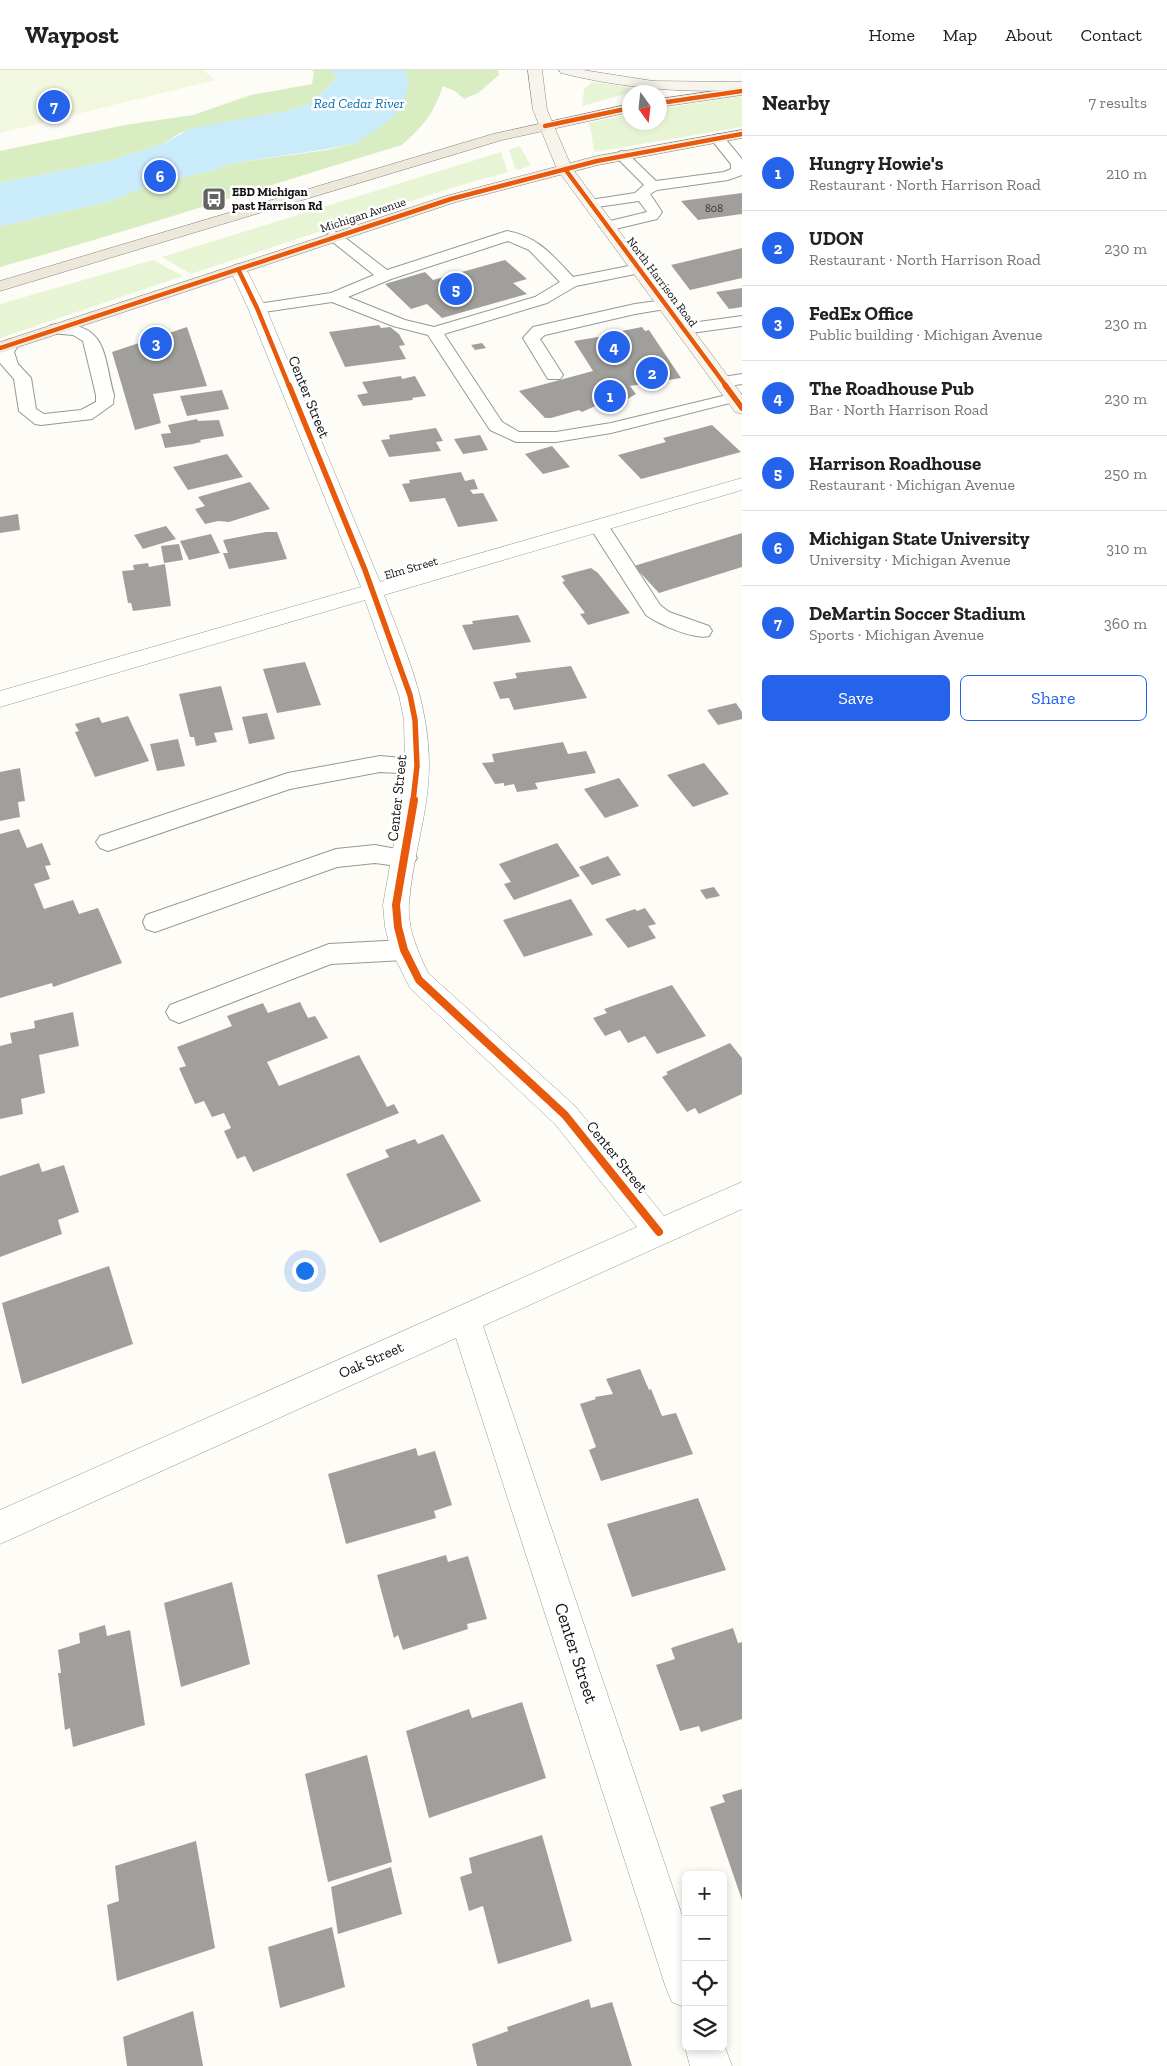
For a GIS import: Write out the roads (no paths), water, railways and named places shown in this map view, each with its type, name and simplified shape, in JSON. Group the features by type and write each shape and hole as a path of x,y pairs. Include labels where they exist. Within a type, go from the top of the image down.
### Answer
{"main road":[{"path":"667,102 742,91"},
{"path":"0,286 498,138 622,110"},
{"name":"Michigan Avenue","path":"5,346 451,199 621,156 742,134"}],"street":[{"name":"North Harrison Road","path":"535,70 540,110 545,126 565,169 738,403"},
{"path":"566,70 607,79 650,85 708,88 742,86"},
{"name":"Center Street","path":"238,269 257,308 373,591 410,695 415,720 416,766 405,858 396,905 398,927 404,950 419,980 565,1115 659,1232"},
{"name":"Elm Street","path":"0,699 742,484"},
{"name":"Oak Street","path":"0,1527 742,1195"},
{"name":"Center Street","path":"464,1318 486,1376 682,1976"},
{"path":"706,2051 711,2066"}],"lane":[{"path":"590,204 728,176 738,171 738,163 717,138"},
{"path":"607,226 652,216 654,212 648,191 621,156"},
{"path":"334,236 386,276"},
{"path":"257,308 334,297 386,276 507,236 517,236 531,243 570,284"},
{"path":"334,297 399,322 434,332 542,300 570,284 610,273 639,269"},
{"path":"554,375 531,338 540,331 635,309 666,305"},
{"path":"684,329 742,321"},
{"path":"5,346 6,357 10,366 22,378 28,410 41,420 86,415 104,404 105,395 91,340 86,334 74,329 57,329"},
{"path":"434,332 496,426 516,437 556,437 738,403"},
{"path":"723,382 742,379"},
{"path":"599,526 653,610 662,617 702,631"},
{"path":"108,842 288,781 380,764 416,766"},
{"path":"156,922 336,858 375,854 405,858"},
{"path":"178,1012 329,954 404,950"}],"water":[{"name":"Red Cedar River","path":"331,70 404,70 409,82 401,109 383,125 356,143 232,163 214,170 151,185 107,202 0,226 0,183 106,162 163,144 192,128 287,111 312,103 337,78"}],"place":[{"name":"DeMartin Soccer Stadium","path":"54,106"},
{"name":"Michigan State University","path":"160,176"},
{"name":"EBD Michigan past Harrison Rd","path":"214,199"},
{"name":"Harrison Roadhouse","path":"456,289"},
{"name":"FedEx Office","path":"156,343"},
{"name":"The Roadhouse Pub","path":"614,347"},
{"name":"UDON","path":"652,373"},
{"name":"Hungry Howie's","path":"610,396"}]}
